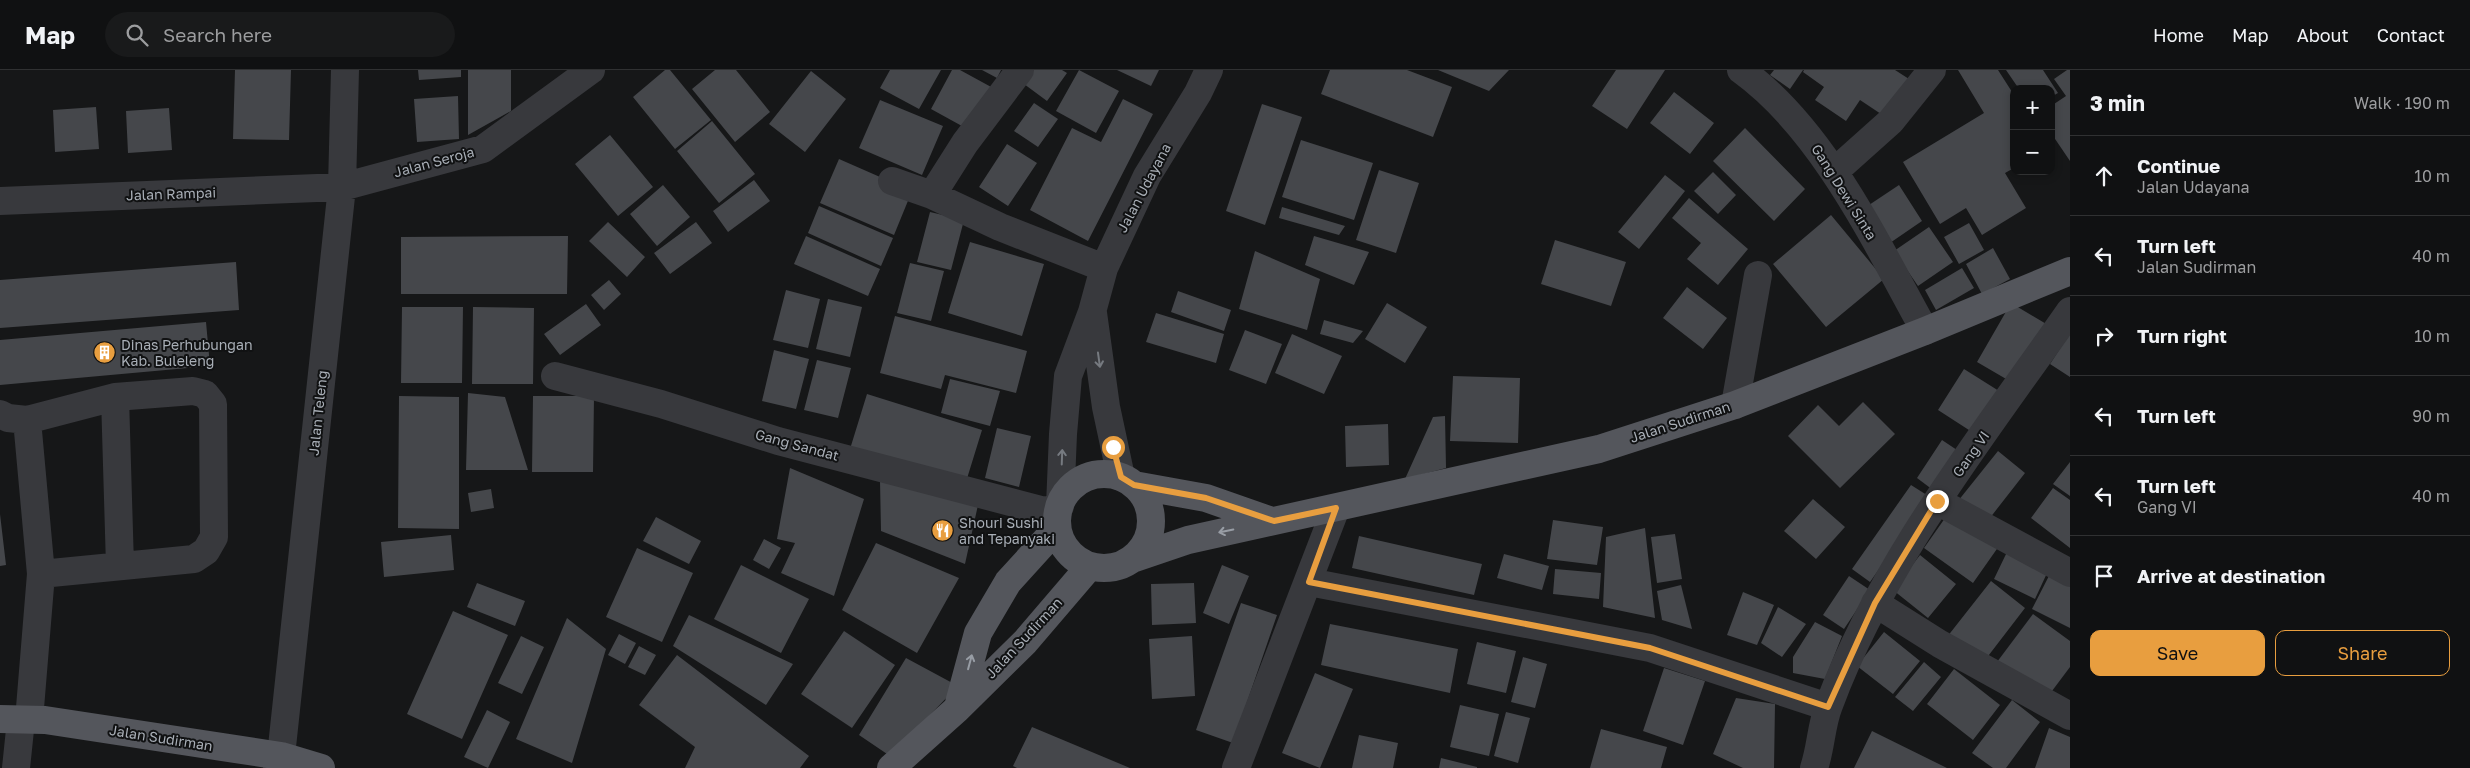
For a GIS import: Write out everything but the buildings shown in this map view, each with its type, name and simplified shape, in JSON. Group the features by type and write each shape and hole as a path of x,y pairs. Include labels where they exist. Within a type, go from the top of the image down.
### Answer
{"main road":[{"name":"Jalan Sudirman","path":"1132,559 1188,540 1599,449 1735,405 2070,273"},
{"path":"1127,481 1143,495 1149,508 1151,522 1149,536 1142,549 1132,559 1119,566 1104,568 1090,566 1074,558 1063,544 1055,515 1067,493 1078,482 1092,476 1106,475 1206,498 1274,521"},
{"name":"Jalan Sudirman","path":"958,709 978,633 1008,582 1055,515"},
{"name":"Jalan Sudirman","path":"891,768 958,709 1024,642 1090,566"},
{"name":"Jalan Sudirman","path":"17,720 45,720 321,768"}],"street":[{"name":"Jalan Teleng","path":"279,762 342,187 345,70"},
{"name":"Jalan Seroja","path":"342,187 482,149 592,70"},
{"path":"932,195 965,143 1020,70"},
{"name":"Jalan Udayana","path":"1055,515 1068,376 1092,312 1104,268 1147,176 1198,93 1209,70"},
{"name":"Gang Dewi Sinta","path":"1741,70 1793,116 1834,172 1925,331"},
{"path":"1834,172 1891,121 1932,70"},
{"path":"892,181 932,195 1000,227 1104,268"},
{"name":"Jalan Rampai","path":"0,202 342,187"},
{"path":"1735,405 1758,274"},
{"name":"Gang VI","path":"1814,768 1828,707 1875,603 1937,501 2070,310"},
{"name":"Jalan Udayana","path":"1092,312 1106,408 1127,481"},
{"name":"Gang Sandat","path":"555,376 661,404 778,442 1055,515"},
{"path":"0,414 8,418 27,420 116,398 193,391 205,394 213,404 214,537 206,551 194,558 41,574"},
{"path":"116,398 120,566"},
{"path":"16,768 17,720 41,574 27,420"},
{"path":"1937,501 2070,572"},
{"path":"1236,768 1336,508"},
{"path":"1309,582 1650,648 1828,707"},
{"path":"1875,603 1940,644 2070,716"}],"place":[{"name":"Dinas Perhubungan Kab. Buleleng","path":"105,353"},
{"name":"Shouri Sushi and Tepanyaki","path":"943,531"}],"route":[{"path":"1113,447 1121,477 1134,485 1206,498 1274,521 1336,508 1309,582 1650,648 1828,707 1853,648 1875,603 1937,501"}]}
